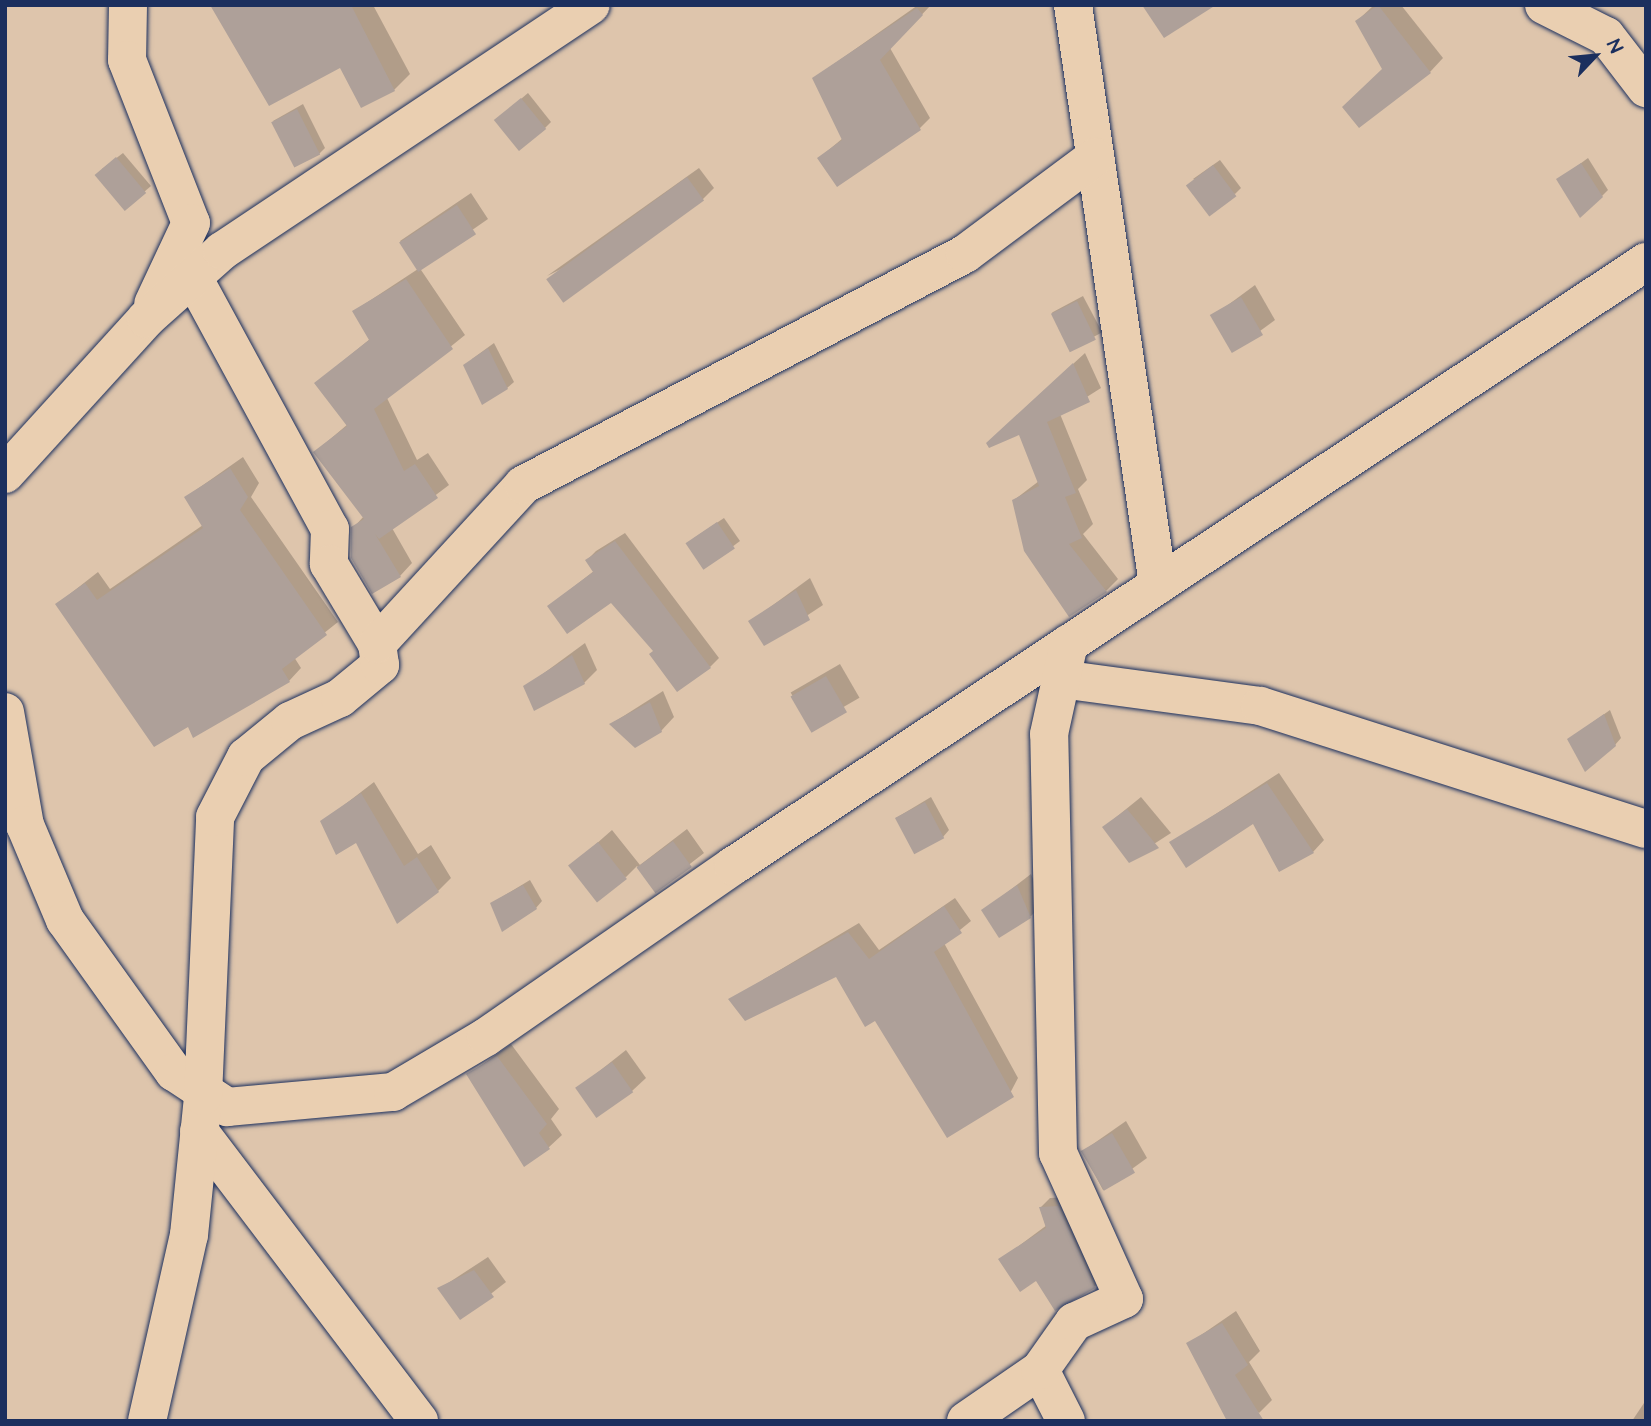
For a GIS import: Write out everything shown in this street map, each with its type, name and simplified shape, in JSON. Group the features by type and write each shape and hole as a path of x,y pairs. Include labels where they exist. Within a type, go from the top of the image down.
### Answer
{"street":[{"path":"128,5 127,60 191,223 146,319"},
{"path":"5,474 146,319 222,251 591,5"},
{"path":"1073,5 1158,585"},
{"path":"1544,5 1606,36 1646,88"},
{"path":"377,644 523,485 965,254 1095,157"},
{"path":"201,1113 226,1107 393,1092 486,1037 1065,661 1158,585 1646,262"},
{"path":"147,1421 189,1235 201,1113 215,817 246,757 290,721 340,698 380,665 377,644 329,564 330,529 193,277"},
{"path":"1065,661 1260,706 1646,829"},
{"path":"966,1421 1040,1370 1074,1322 1124,1299 1058,1153 1049,747 1065,661"},
{"path":"5,712 25,825 65,920 419,1421"},
{"path":"1040,1370 1066,1421"}],"building":[{"path":"210,5 351,5 395,91 361,108 340,68 269,106"},
{"path":"1142,5 1216,5 1164,38"},
{"path":"1378,5 1431,73 1359,128 1342,107 1382,69 1355,21"},
{"path":"917,8 923,15 880,60 921,130 837,187 817,158 842,140 812,78"},
{"path":"521,98 546,129 519,151 494,120"},
{"path":"297,109 320,154 294,168 271,122"},
{"path":"116,157 146,193 125,211 95,175"},
{"path":"1581,163 1603,197 1580,218 1556,179"},
{"path":"1213,165 1236,196 1209,217 1186,185"},
{"path":"687,177 704,200 563,303 546,279"},
{"path":"457,205 476,234 418,272 399,243"},
{"path":"406,279 453,349 374,409 404,471 415,464 438,498 379,539 375,534 401,577 372,594 351,558 351,527 364,519 313,452 347,426 314,383 369,340 352,311"},
{"path":"1241,297 1263,335 1232,353 1210,315"},
{"path":"1077,301 1096,340 1070,352 1051,314"},
{"path":"488,348 508,389 482,405 463,365"},
{"path":"1073,363 1090,402 1047,422 1076,493 1065,497 1082,538 1069,544 1107,592 1069,617 1024,551 1012,500 1039,486 1019,435 989,448 986,443"},
{"path":"230,468 248,497 240,510 327,635 282,669 290,682 193,738 188,727 154,747 55,604 85,583 97,600 203,528 184,497"},
{"path":"717,522 735,549 703,570 685,543"},
{"path":"615,541 711,668 677,692 649,654 653,651 611,603 567,634 547,606 593,572 585,560"},
{"path":"796,590 810,620 764,646 748,621"},
{"path":"572,655 585,684 534,711 523,686"},
{"path":"826,676 847,712 811,733 790,696"},
{"path":"650,702 662,732 635,748 609,724"},
{"path":"1604,714 1616,746 1585,772 1567,739"},
{"path":"1267,783 1314,853 1279,872 1253,824 1186,868 1169,842"},
{"path":"361,793 404,866 417,857 439,892 397,924 356,843 336,855 320,821"},
{"path":"925,802 944,838 914,854 895,818"},
{"path":"1127,809 1159,848 1129,863 1102,827"},
{"path":"673,841 692,867 655,893 637,867"},
{"path":"598,842 627,879 597,902 568,865"},
{"path":"523,885 537,909 502,932 490,903"},
{"path":"1017,885 1031,918 999,938 981,910"},
{"path":"944,906 962,933 934,952 1014,1097 947,1138 875,1021 865,1027 836,977 745,1021 728,999 848,932 869,959"},
{"path":"497,1056 547,1124 539,1133 550,1149 524,1167 466,1074"},
{"path":"612,1062 633,1092 596,1118 575,1088"},
{"path":"1112,1133 1135,1173 1104,1191 1081,1151"},
{"path":"1058,1206 1095,1288 1055,1311 1036,1281 1020,1292 998,1259 1046,1228 1039,1207"},
{"path":"474,1270 494,1297 460,1320 437,1288"},
{"path":"1222,1323 1248,1365 1235,1375 1264,1421 1227,1421 1186,1343"}]}
